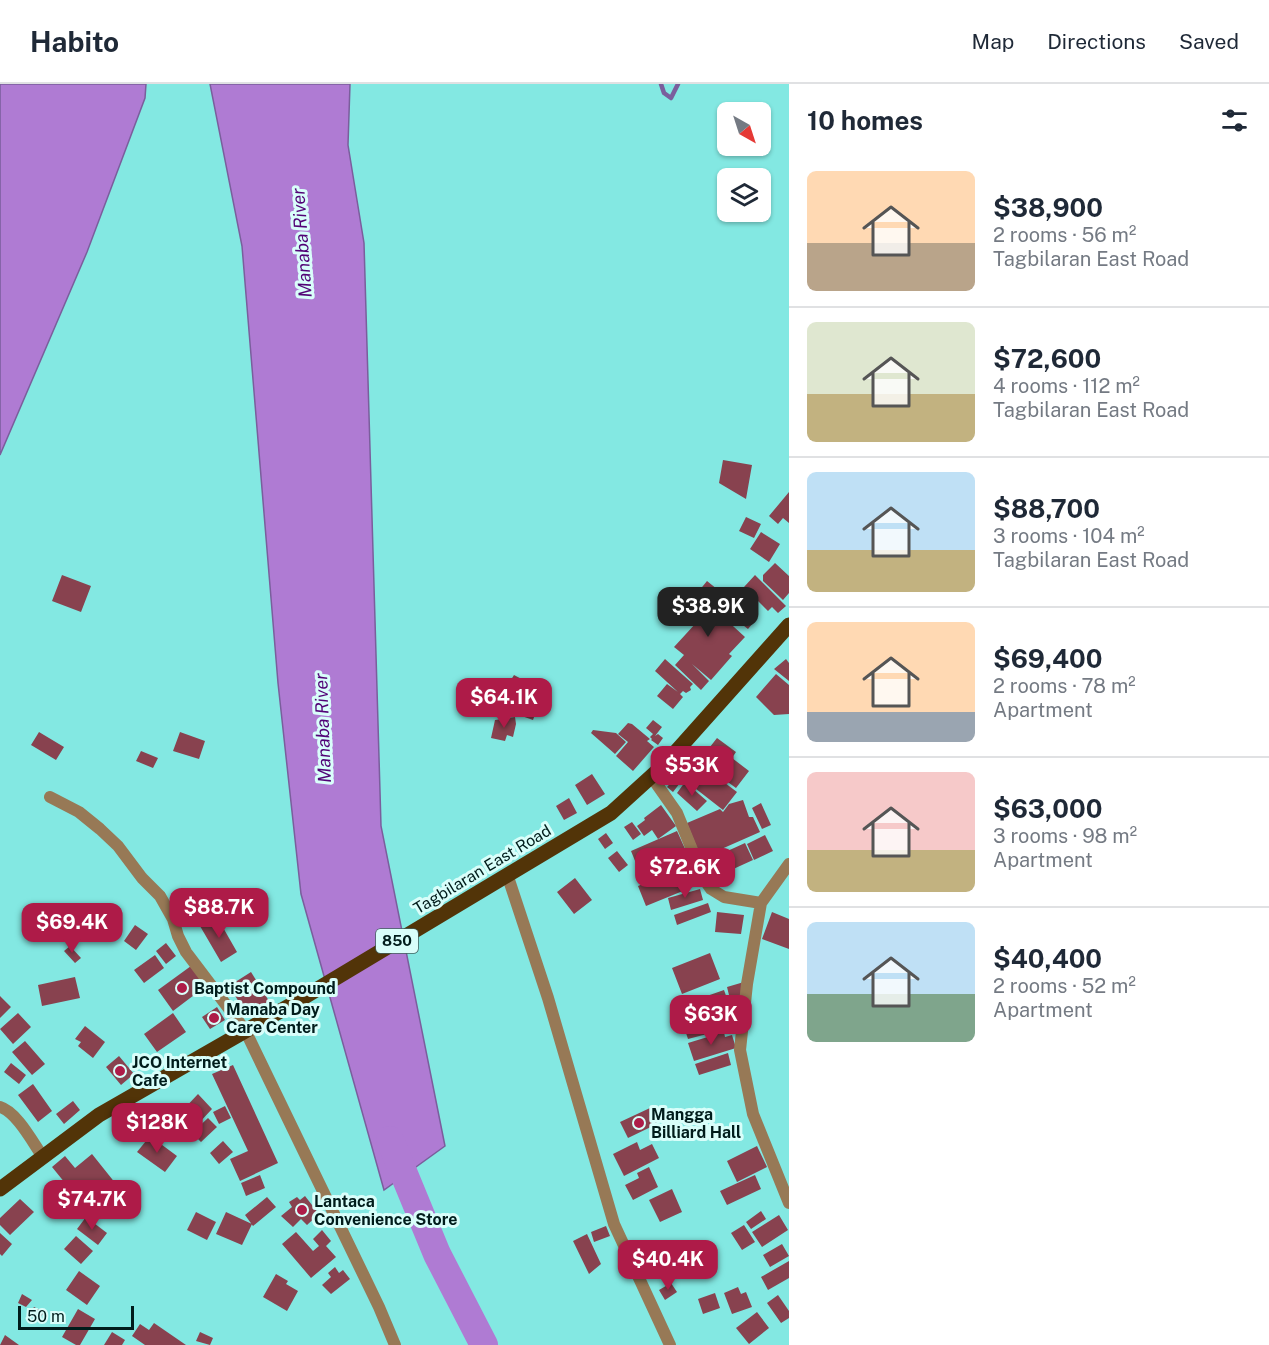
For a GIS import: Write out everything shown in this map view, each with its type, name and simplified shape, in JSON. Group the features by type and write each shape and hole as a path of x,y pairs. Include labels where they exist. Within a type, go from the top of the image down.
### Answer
{"main road":[{"name":"Tagbilaran East Road","path":"0,1189 99,1115 296,1002 611,813 666,764 789,625"}],"street":[{"path":"651,776 677,813 704,879 711,889 724,897 761,903"},
{"path":"50,797 79,812 118,846 142,878 160,896 173,919 177,936 186,952 245,1030 379,1306 395,1345"},
{"path":"789,864 761,903 747,984 740,1050 753,1114 789,1203"},
{"path":"502,877 548,998 614,1224 670,1345"},
{"path":"0,1107 7,1109 43,1157"}],"water":[{"path":"0,84 146,84 145,98 87,252 0,455"},
{"path":"210,84 350,84 348,145 364,243 381,826 445,1146 384,1190 301,894 278,683 242,246"}],"building":[{"path":"723,460 752,465 746,499 719,483"},
{"path":"789,492 789,523 783,518 778,524 769,516"},
{"path":"746,517 761,524 754,538 739,531"},
{"path":"761,532 780,544 769,562 750,549"},
{"path":"775,563 789,576 789,593 783,600 763,581 763,575"},
{"path":"62,575 91,586 81,612 52,601"},
{"path":"755,575 786,606 778,613 772,607 768,611 744,587"},
{"path":"707,581 733,602 722,615 712,615 722,616 745,637 729,654 732,656 711,680 692,664 709,681 701,690 675,665 684,655 674,647 696,623 699,626 710,614 706,614 690,602"},
{"path":"743,616 753,623 748,629 739,622"},
{"path":"665,659 693,684 690,687 691,690 680,694 683,697 673,709 657,696 667,684 678,692 655,671"},
{"path":"786,659 789,663 789,681 774,669"},
{"path":"776,674 789,685 789,714 774,715 756,697"},
{"path":"514,675 531,684 524,697 506,688"},
{"path":"480,694 499,698 496,711 478,708"},
{"path":"521,700 538,706 533,720 516,714"},
{"path":"515,717 513,737 507,735 505,741 491,738 495,720"},
{"path":"653,720 662,727 655,736 658,734 663,738 658,745 651,740 650,737 653,734 646,728"},
{"path":"628,723 650,739 647,741 654,747 633,771 616,756 628,742 618,734"},
{"path":"593,730 616,733 626,742 615,754 591,733"},
{"path":"39,732 64,747 56,760 31,745"},
{"path":"180,732 205,741 199,759 173,751"},
{"path":"717,738 736,752 732,758 749,771 736,788 699,761"},
{"path":"141,751 158,758 153,768 136,761"},
{"path":"705,768 737,792 723,810 691,785"},
{"path":"592,774 605,794 587,805 575,785"},
{"path":"675,778 680,783 673,792 667,787"},
{"path":"685,782 707,801 697,811 677,793"},
{"path":"569,798 577,813 564,820 556,806"},
{"path":"743,800 749,817 753,817 760,832 701,858 687,823 720,809 723,812 729,804"},
{"path":"761,803 771,825 762,829 752,808"},
{"path":"661,805 676,826 658,839 652,830 644,836 637,826"},
{"path":"632,822 641,834 633,840 624,827"},
{"path":"677,831 691,862 655,877 642,878 631,851"},
{"path":"606,833 613,843 605,849 598,839"},
{"path":"765,835 773,851 754,860 747,844"},
{"path":"745,843 753,860 718,876 710,859"},
{"path":"617,851 628,865 619,872 608,858"},
{"path":"708,859 713,870 706,873 701,862"},
{"path":"692,864 700,884 646,906 638,886"},
{"path":"575,878 592,900 574,914 557,892"},
{"path":"700,889 703,900 671,910 668,898"},
{"path":"708,903 711,912 677,925 674,915"},
{"path":"717,912 744,915 741,934 715,932"},
{"path":"772,912 789,919 789,949 762,939"},
{"path":"217,917 237,952 221,962 200,926"},
{"path":"135,925 148,934 136,950 124,941"},
{"path":"166,943 176,956 166,964 156,951"},
{"path":"70,946 81,958 75,963 64,951"},
{"path":"710,953 720,979 682,994 672,968"},
{"path":"155,955 164,968 144,983 134,970"},
{"name":"Baptist Compound","path":"191,966 206,986 173,1011 158,990"},
{"path":"251,972 269,1001 247,1015 229,986"},
{"path":"75,977 80,998 42,1006 38,985"},
{"path":"744,982 742,996 730,999 727,987"},
{"path":"724,990 730,1007 710,1014 704,997"},
{"path":"0,996 11,1007 0,1018"},
{"name":"Manaba Day Care Center","path":"217,1007 225,1020 210,1029 202,1017"},
{"path":"18,1013 31,1027 13,1044 0,1029"},
{"path":"173,1013 186,1032 157,1052 144,1034"},
{"path":"703,1021 707,1034 688,1039 684,1027"},
{"path":"85,1026 105,1042 93,1058 78,1046 81,1042 75,1039"},
{"path":"724,1032 725,1037 732,1035 736,1048 694,1061 688,1043"},
{"path":"25,1041 45,1064 32,1075 12,1052"},
{"path":"728,1053 731,1065 699,1075 695,1064"},
{"name":"JCO Internet Cafe","path":"119,1056 134,1074 121,1085 106,1067"},
{"path":"11,1063 26,1075 19,1084 4,1072"},
{"path":"233,1065 278,1163 240,1181 230,1159 248,1151 212,1074"},
{"path":"33,1084 52,1111 38,1122 18,1095"},
{"path":"198,1094 212,1109 198,1124 183,1110"},
{"path":"73,1101 80,1110 64,1124 56,1114"},
{"path":"225,1106 231,1118 219,1124 213,1112"},
{"name":"Mangga Billiard Hall","path":"650,1108 657,1124 628,1138 620,1122"},
{"path":"208,1118 217,1127 201,1142 192,1133"},
{"path":"150,1136 177,1156 165,1172 137,1152"},
{"path":"223,1141 233,1152 219,1164 210,1153"},
{"path":"637,1142 640,1150 652,1144 659,1158 624,1176 613,1154"},
{"path":"757,1146 767,1167 737,1182 727,1161"},
{"path":"92,1154 116,1184 97,1199 94,1196 83,1205 52,1167 65,1156 75,1168"},
{"path":"649,1167 658,1187 633,1200 625,1185 639,1178 637,1173"},
{"path":"260,1175 265,1188 246,1196 241,1183"},
{"path":"755,1175 761,1189 727,1205 720,1191"},
{"path":"672,1189 682,1212 660,1222 649,1200"},
{"name":"Lantaca Convenience Store","path":"305,1196 319,1214 307,1225 301,1219 293,1227 281,1216 292,1207 289,1202 297,1197 300,1200"},
{"path":"267,1197 276,1207 253,1226 245,1215"},
{"path":"20,1199 34,1212 10,1235 0,1225 0,1218"},
{"path":"761,1211 766,1219 751,1229 746,1222"},
{"path":"196,1212 216,1222 207,1240 187,1230"},
{"path":"226,1212 252,1224 242,1245 216,1234"},
{"path":"779,1215 788,1230 762,1247 752,1232"},
{"path":"86,1217 107,1233 98,1245 77,1229"},
{"path":"744,1225 755,1242 742,1250 731,1233"},
{"path":"606,1226 610,1236 594,1242 591,1232"},
{"path":"322,1230 331,1241 326,1246 336,1257 311,1278 282,1244 296,1232 313,1251 319,1246 313,1239"},
{"path":"0,1233 12,1244 2,1256 0,1254"},
{"path":"587,1234 601,1264 589,1274 573,1241"},
{"path":"76,1236 93,1251 81,1264 64,1249"},
{"path":"782,1244 789,1256 770,1267 763,1255"},
{"path":"789,1261 789,1278 768,1290 761,1277"},
{"path":"335,1267 339,1273 343,1270 350,1279 331,1294 322,1285 331,1277 328,1273"},
{"path":"79,1271 100,1286 87,1305 66,1290"},
{"path":"276,1274 298,1291 287,1311 263,1297"},
{"path":"671,1283 677,1292 665,1300 659,1290"},
{"path":"738,1287 741,1294 746,1292 752,1307 732,1314 724,1293"},
{"path":"715,1293 720,1308 703,1314 698,1299"},
{"path":"22,1294 32,1300 26,1307 18,1303"},
{"path":"778,1295 789,1311 789,1318 781,1323 767,1303"},
{"path":"34,1307 44,1312 39,1320 29,1315"},
{"path":"78,1309 95,1319 80,1345 76,1345 62,1337"},
{"path":"757,1312 769,1328 749,1344 736,1328"},
{"path":"154,1323 186,1345 145,1345 132,1336 140,1324 149,1330"},
{"path":"112,1332 125,1340 122,1345 104,1345"},
{"path":"200,1332 213,1338 210,1345 196,1341"},
{"path":"5,1335 19,1345 0,1345"}],"waterway":[{"path":"661,84 664,93 671,98 678,84"},
{"name":"Manaba River","path":"390,1140 437,1254 484,1345"}],"place":[{"name":"Baptist Compound","path":"182,988"},
{"name":"Manaba Day Care Center","path":"214,1018"},
{"name":"JCO Internet Cafe","path":"120,1071"},
{"name":"Mangga Billiard Hall","path":"639,1123"},
{"name":"Lantaca Convenience Store","path":"302,1210"}]}
